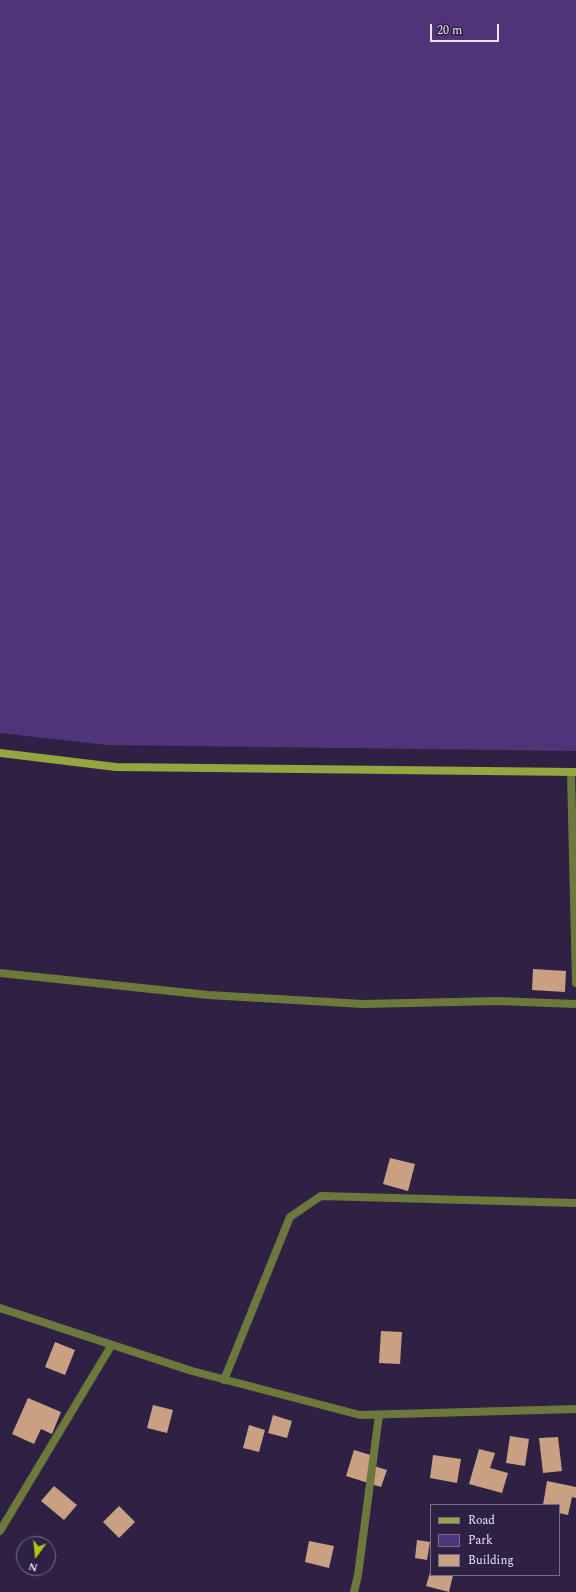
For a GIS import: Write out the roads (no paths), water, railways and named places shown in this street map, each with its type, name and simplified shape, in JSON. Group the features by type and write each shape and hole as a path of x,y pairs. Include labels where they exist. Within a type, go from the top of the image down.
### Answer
{"main road":[{"path":"0,753 116,767 574,772"}],"street":[{"path":"574,772 576,983"},
{"path":"0,973 208,995 363,1004 497,1000 576,1004"},
{"path":"224,1380 290,1217 321,1196 576,1203"},
{"path":"0,1308 111,1346 192,1371 360,1415 576,1409"},
{"path":"0,1531 111,1346"},
{"path":"354,1592 358,1575 379,1415"}]}
